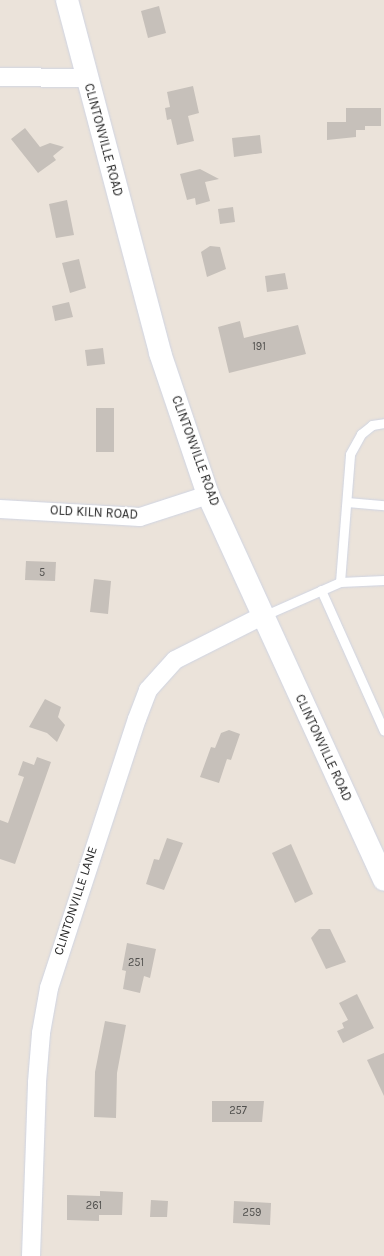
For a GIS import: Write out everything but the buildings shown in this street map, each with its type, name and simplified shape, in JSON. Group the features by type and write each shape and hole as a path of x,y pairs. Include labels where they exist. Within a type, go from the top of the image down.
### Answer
{"main road":[{"name":"CLINTONVILLE ROAD","path":"68,0 87,78 160,353 208,495 384,880"}],"street":[{"path":"0,77 87,78"},
{"name":"OLD KILN ROAD","path":"0,509 140,517 208,495"},
{"name":"CLINTONVILLE LANE","path":"31,1256 37,1082 41,1033 49,988 137,719 148,690 175,660 262,616"}],"lane":[{"path":"340,582 350,454 361,434 372,425 384,423"},
{"path":"347,502 384,505"},
{"path":"262,616 340,582 384,580"},
{"path":"321,590 384,731"}]}
